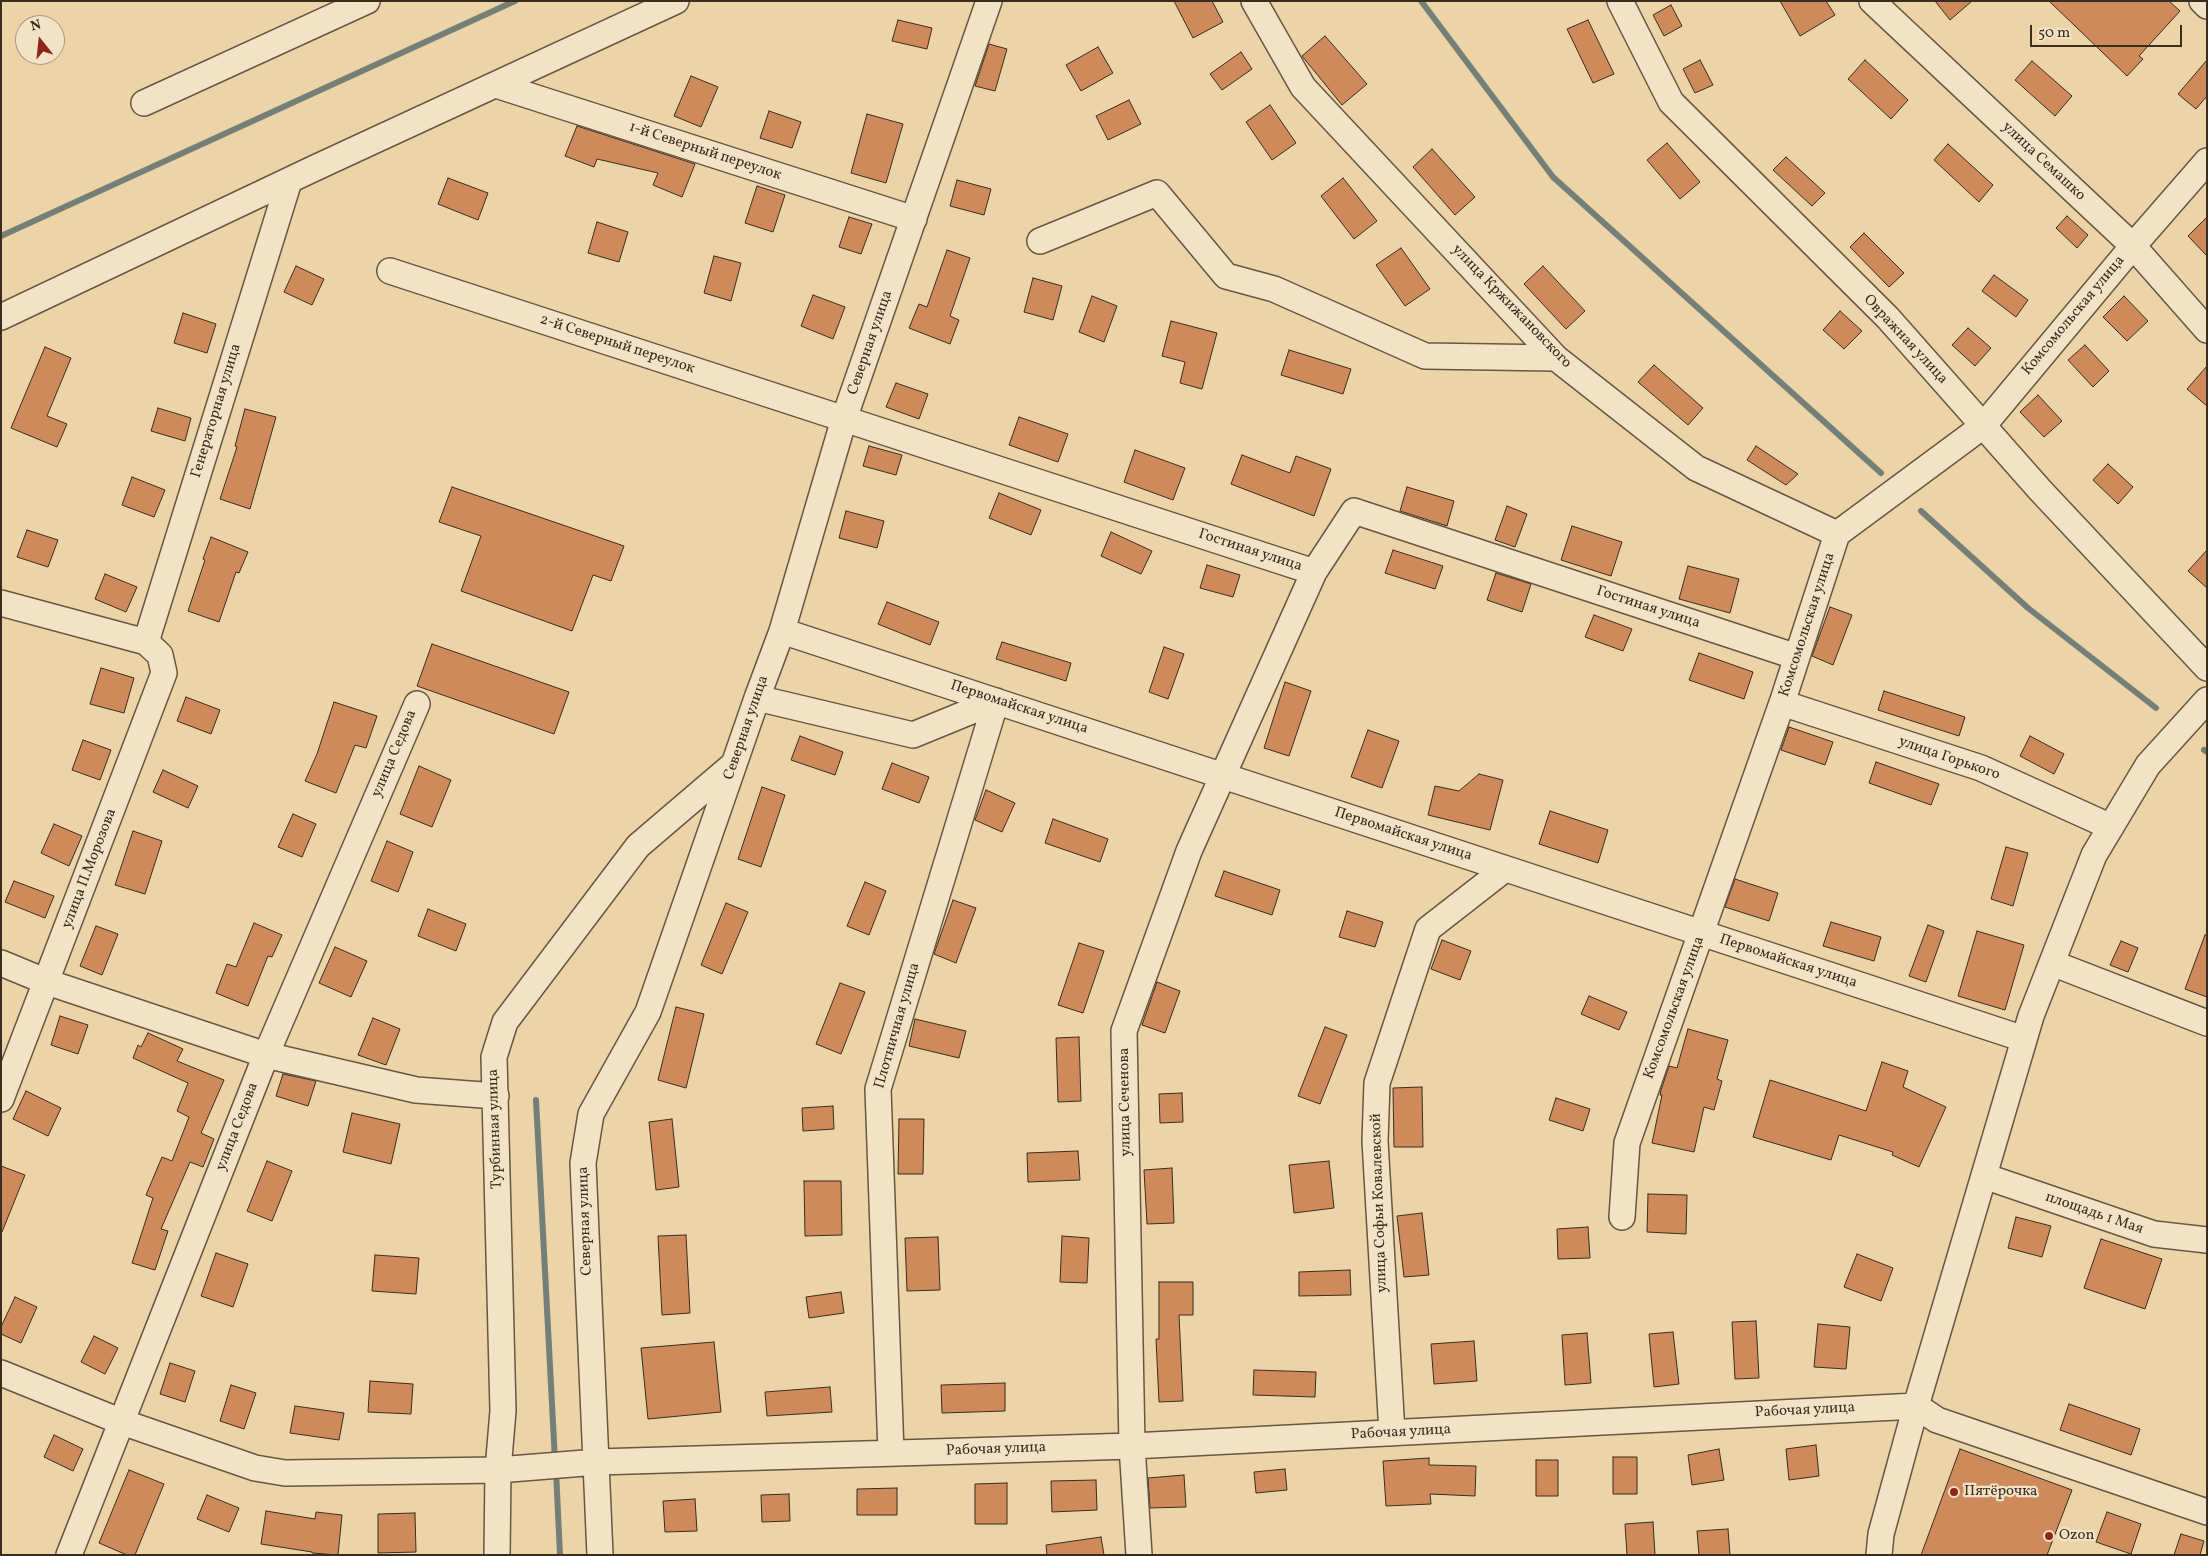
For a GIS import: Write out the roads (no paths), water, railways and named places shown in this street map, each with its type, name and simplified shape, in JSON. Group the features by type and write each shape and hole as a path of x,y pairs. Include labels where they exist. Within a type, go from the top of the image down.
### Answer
{"street":[{"path":"144,103 368,1"},
{"path":"1,316 676,1"},
{"name":"Северная улица","path":"600,1555 586,1463 583,1163 592,1114 648,1012 782,631 844,419 989,1"},
{"name":"улица Кржижановского","path":"1254,1 1303,87 1556,358 1696,468 1837,534"},
{"name":"Овражная улица","path":"1620,1 1671,102 1888,318 2040,490 2207,668"},
{"name":"улица Семашко","path":"1872,1 2133,246 2207,330"},
{"path":"2202,1 2207,6"},
{"name":"1-й Северный переулок","path":"496,85 914,219"},
{"name":"Комсомольская улица","path":"1622,1217 1627,1143 1782,704 1837,534 1983,426 2133,246 2207,161"},
{"name":"Генераторная улица","path":"146,642 289,180"},
{"path":"1040,242 1157,193 1226,276 1274,289 1425,356 1556,358"},
{"name":"2-й Северный переулок","path":"390,271 844,419"},
{"name":"Гостиная улица","path":"844,419 1314,572 1354,511 1797,657"},
{"name":"улица Сеченова","path":"1139,1555 1132,1446 1124,1031 1188,851 1314,572"},
{"path":"1,604 146,642"},
{"name":"Первомайская улица","path":"782,631 2024,1039"},
{"name":"улица П.Морозова","path":"1,1099 164,673 160,655 146,642"},
{"path":"757,698 913,735 996,701"},
{"path":"1879,1555 1881,1534 1916,1406 2024,1039 2052,963 2094,855 2148,766 2207,700"},
{"name":"Плотничная улица","path":"890,1453 878,1089 996,701"},
{"name":"улица Седова","path":"69,1555 266,1055 417,704"},
{"name":"улица Горького","path":"1782,704 1981,768 2111,828"},
{"name":"Турбинная улица","path":"497,1555 498,1470 503,1411 494,1057 505,1022 638,846 734,764"},
{"name":"улица Софьи Ковалевской","path":"1392,1433 1375,1141 1377,1083 1428,929 1505,868"},
{"path":"1,963 47,982 266,1055 416,1090 496,1096"},
{"path":"2052,963 2207,1023"},
{"name":"площадь 1 Мая","path":"1984,1176 2154,1234 2207,1240"},
{"name":"Рабочая улица","path":"1,1373 122,1422 255,1468 285,1473 498,1470 586,1463 1132,1446 1916,1406"},
{"path":"1916,1406 1937,1420 2207,1512"}],"waterway":[{"path":"1,236 515,1"},
{"path":"1421,1 1553,177 1881,473"},
{"path":"1921,511 2028,608 2156,708"},
{"path":"536,1100 555,1461"},
{"path":"556,1471 560,1555"}],"place":[{"name":"Пятёрочка","path":"1954,1492"},
{"name":"Ozon","path":"2049,1536"}]}
